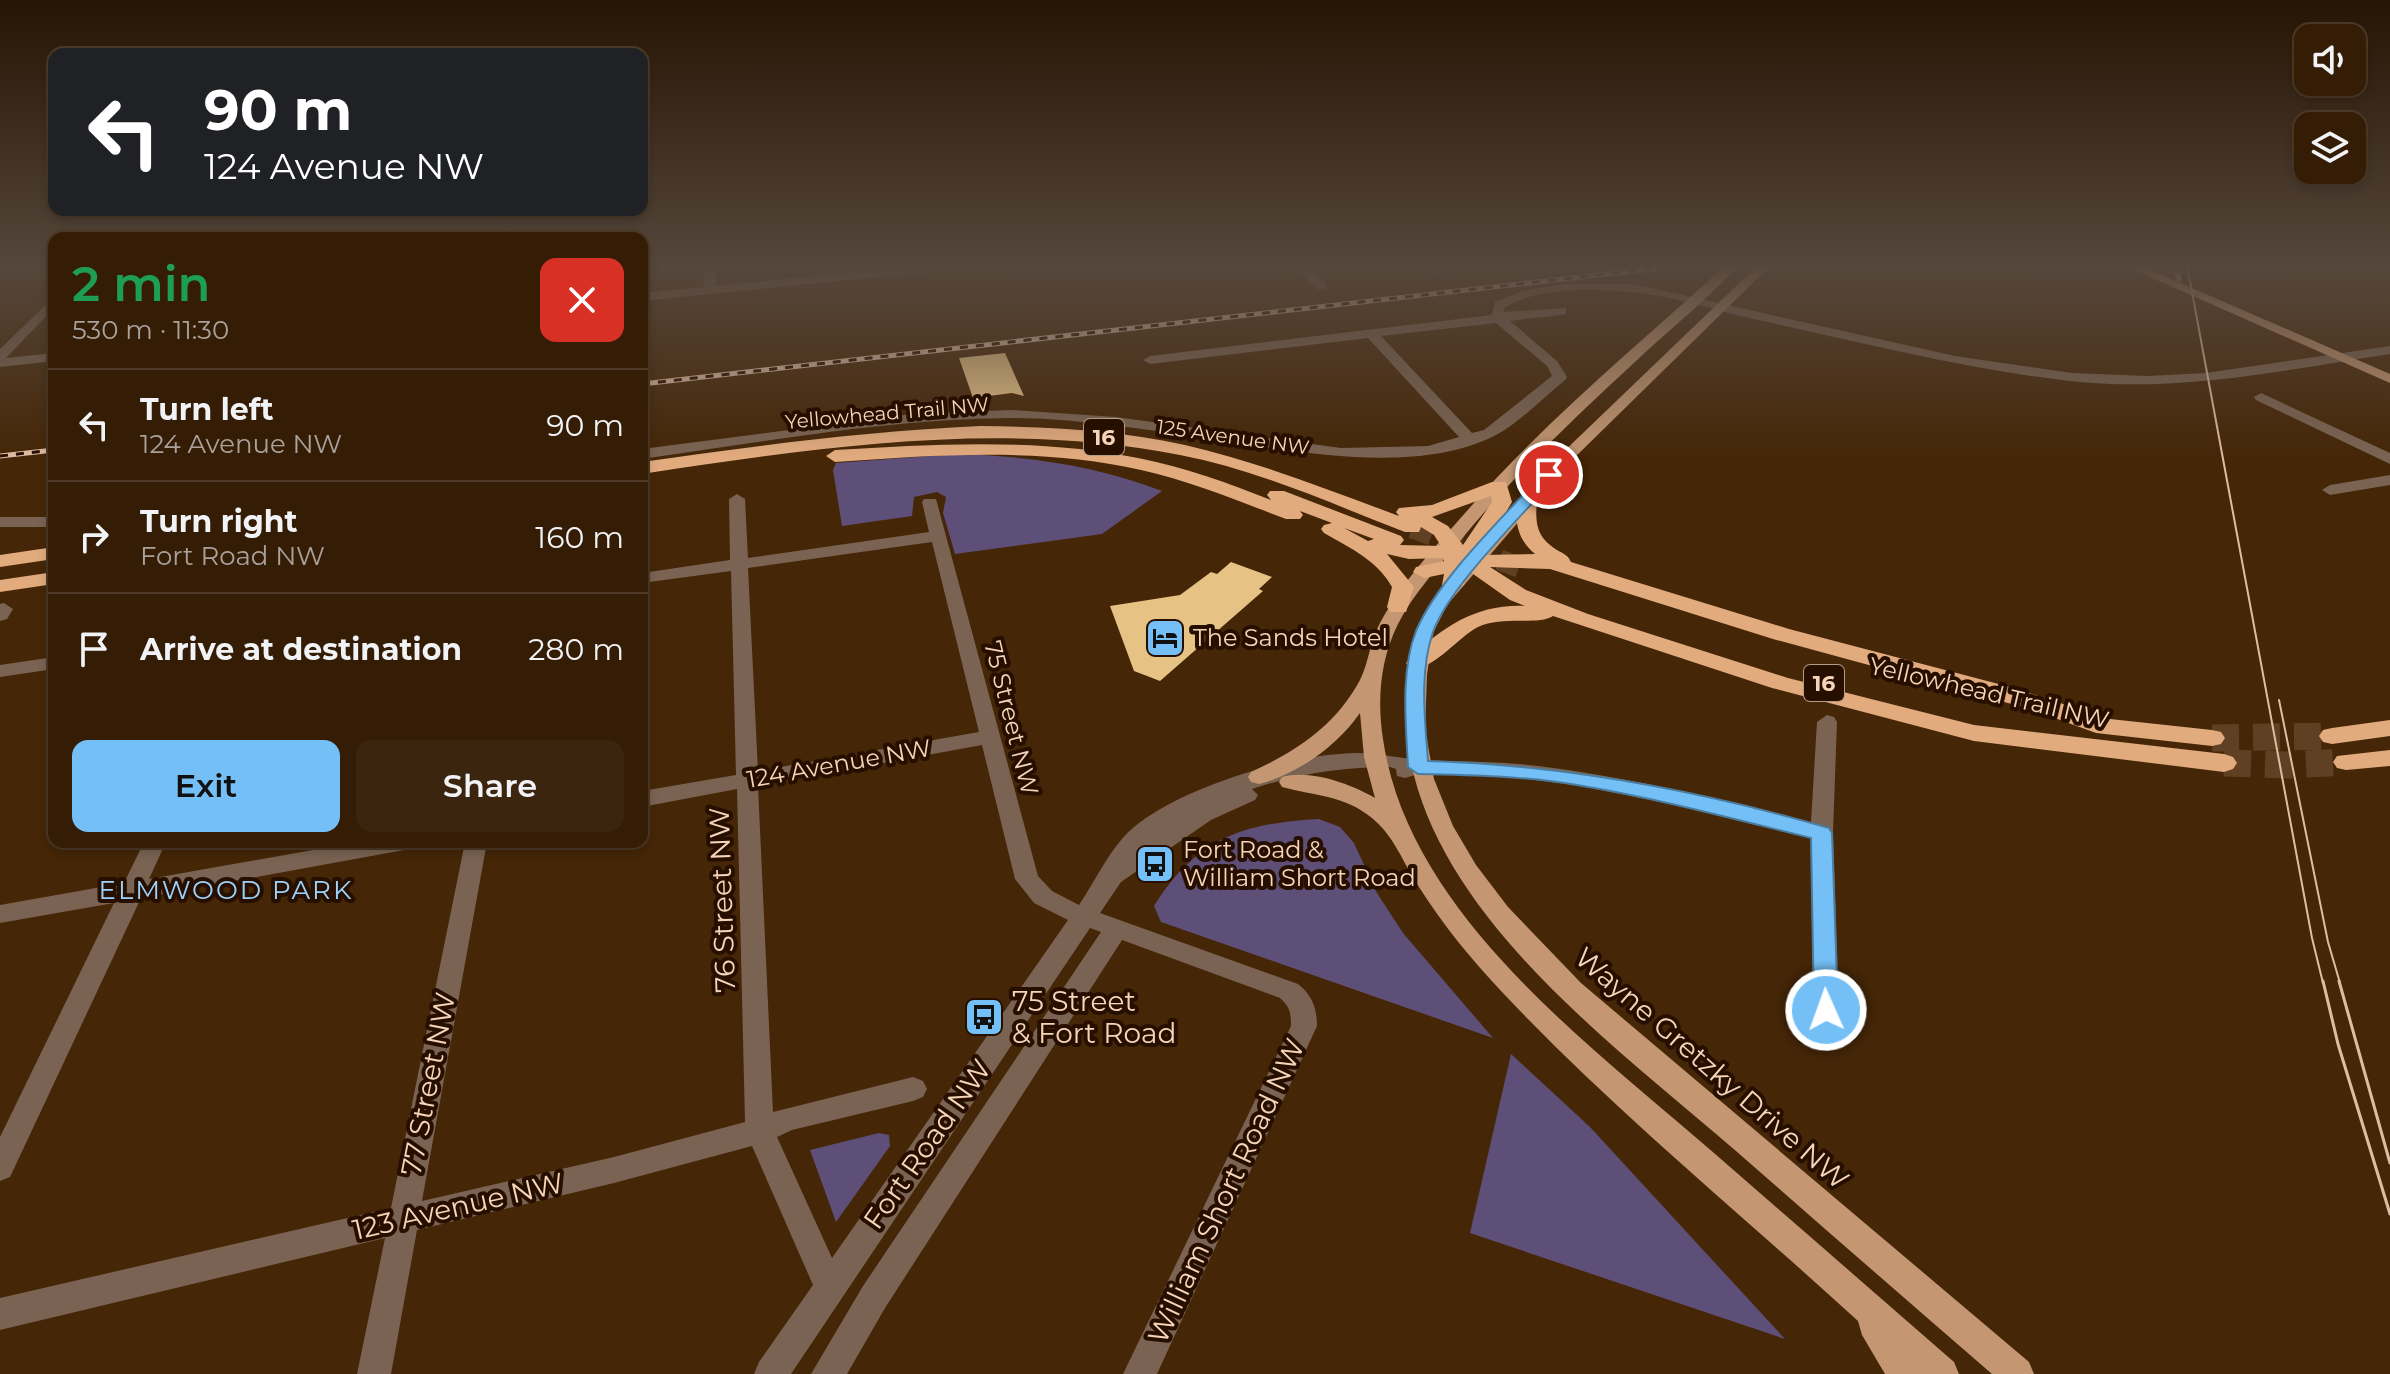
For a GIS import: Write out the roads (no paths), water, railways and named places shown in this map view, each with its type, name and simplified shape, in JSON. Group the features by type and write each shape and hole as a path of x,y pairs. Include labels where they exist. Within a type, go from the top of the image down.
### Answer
{"highway":[{"name":"Yellowhead Trail NW","path":"648,480 869,437 971,430 1040,431 1186,451 1434,526 1460,556 1839,687 1957,718 2138,754 2224,763"},
{"name":"Yellowhead Trail NW","path":"648,467 959,442 1094,450 1136,455 1213,473 1394,540"},
{"path":"784,454 958,448 1071,454 1182,474 1363,541 1409,553 1460,556 1526,578 1580,619"},
{"path":"1363,541 1394,545 1414,537 1420,529 1411,521 1499,486 1502,502 1460,556 1453,585"},
{"path":"1527,500 1524,523 1532,541 1585,573 1798,639 1956,683 2041,702 2112,728"},
{"path":"1331,529 1380,557 1394,571 1403,587 1398,607"},
{"path":"1424,572 1496,538"},
{"path":"0,550 48,544"},
{"path":"0,561 48,554"},
{"path":"0,575 48,568"},
{"path":"1526,578 1585,573"},
{"name":"Yellowhead Trail NW","path":"1526,578 1843,668 2014,710 2112,728 2212,738"},
{"path":"0,586 48,579"},
{"path":"1418,663 1451,632 1486,615 1528,612 1580,619 1780,683 1974,733 2138,754"},
{"path":"2332,736 2390,728"},
{"path":"2346,762 2390,758"}],"main road":[{"path":"1499,486 1557,425 1663,329"},
{"path":"1496,538 1527,500 1628,393 1696,329"},
{"path":"2276,329 2390,379"},
{"path":"1424,572 1398,607 1381,641 1368,712 1377,767 1397,828 1437,898 1522,997 1942,1374"},
{"path":"1418,767 1413,715 1418,663 1425,632 1453,585"},
{"path":"1259,777 1300,757 1329,735 1345,718 1372,677"},
{"name":"Wayne Gretzky Drive NW","path":"1418,767 1445,833 1475,881 1498,913 1562,981 1609,1025 2017,1374"},
{"path":"1290,782 1351,793 1371,804 1397,828"},
{"path":"1838,1280 1883,1336 1904,1374"}],"street":[{"path":"1,358 28,329"},
{"path":"1150,360 1414,329"},
{"name":"125 Avenue NW","path":"648,453 912,418 1011,414 1116,421 1341,453 1429,451 1471,441 1504,424 1556,381 1559,373 1511,329"},
{"path":"1818,329 1963,362 2055,375 2182,379 2390,350"},
{"path":"1372,334 1471,441"},
{"path":"1,358 48,350"},
{"path":"1,358 48,357"},
{"path":"2261,397 2390,459"},
{"path":"2330,490 2390,480"},
{"name":"76 Street NW","path":"737,499 760,1131 829,1285"},
{"name":"75 Street NW","path":"930,502 1027,879 1043,897 1084,918"},
{"path":"0,522 48,522"},
{"path":"648,577 938,536"},
{"path":"0,671 48,664"},
{"path":"1826,1010 1822,833 1827,722"},
{"name":"124 Avenue NW","path":"648,798 990,737"},
{"name":"Fort Road NW","path":"771,1374 829,1285 1084,918 1127,847 1150,829 1208,796 1259,777 1327,764 1418,767"},
{"name":"Fort Road NW","path":"1112,876 1203,815 1230,801 1290,782 1377,767"},
{"path":"1418,767 1503,770 1576,778 1655,793 1822,833"},
{"path":"0,1168 152,848"},
{"path":"0,914 371,848"},
{"name":"77 Street NW","path":"374,1374 475,848"},
{"name":"William Short Road NW","path":"1084,918 1289,991 1299,999 1304,1017 1304,1026 1140,1374"},
{"path":"828,1374 874,1297 1116,929"},
{"name":"123 Avenue NW","path":"0,1314 614,1170 760,1131 788,1119 913,1089"}],"tunnel":[{"path":"1412,528 1527,570"},
{"path":"2212,738 2332,736"},
{"path":"2224,763 2288,765 2346,762"}],"tram line":[{"path":"2199,329 2312,938 2323,983"},
{"path":"2279,700 2328,942 2340,983"},
{"path":"2323,981 2338,1044 2390,1214"},
{"path":"2339,981 2390,1163"}],"railway":[{"path":"648,383 1123,329"},
{"path":"0,456 48,451"}],"place":[{"name":"The Sands Hotel","path":"1165,638"},
{"name":"Fort Road & William Short Road","path":"1155,864"},
{"name":"75 Street & Fort Road","path":"984,1017"}],"district":[{"name":"ELMWOOD PARK","path":"226,890"}]}
